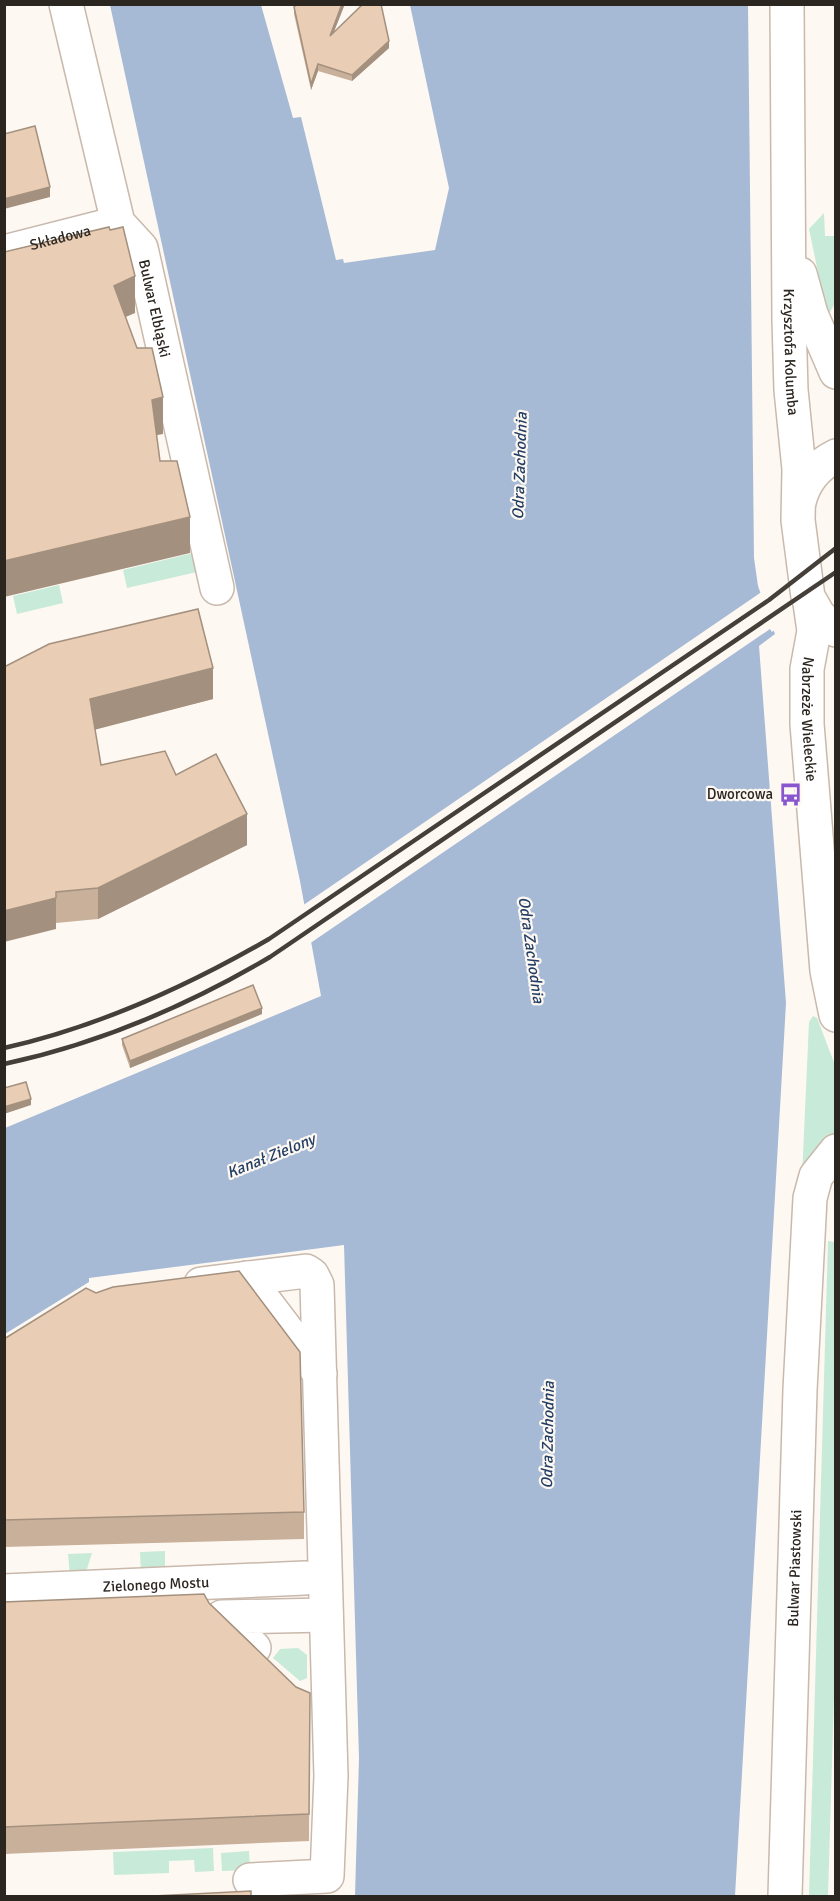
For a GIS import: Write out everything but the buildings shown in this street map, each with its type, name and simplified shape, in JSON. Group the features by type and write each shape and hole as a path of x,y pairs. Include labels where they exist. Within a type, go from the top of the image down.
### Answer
{"street":[{"name":"Bulwar Elbląski","path":"66,4 118,223 141,248 217,588"},
{"name":"Krzysztofa Kolumba","path":"787,4 789,320 804,577 810,603 822,620 836,630"},
{"name":"Krzysztofa Kolumba","path":"790,201 804,290 820,339 836,372"},
{"name":"Składowa","path":"4,252 118,223"},
{"name":"Krzysztofa Kolumba","path":"799,504 811,476 821,465 836,456"},
{"name":"Nabrzeże Wieleckie","path":"810,603 814,631 807,662 806,713 836,1015"},
{"name":"Bulwar Piastowski","path":"785,1896 800,1390 811,1190 820,1171 836,1151"},
{"name":"Bulwar Piastowski","path":"808,1239 818,1217 836,1210"},
{"path":"177,1287 306,1271 312,1275 317,1285 326,1615 315,1697 331,1776 327,1876 250,1880"},
{"path":"247,1278 320,1374"},
{"name":"Zielonego Mostu","path":"4,1591 305,1578"},
{"path":"278,1670 222,1617 326,1615"}],"green space":[{"path":"824,213 825,236 835,236 835,303 830,312 826,310 809,229"},
{"path":"193,553 197,572 127,588 123,570"},
{"path":"59,585 63,603 17,614 13,596"},
{"path":"813,1016 817,1018 835,1065 835,1136 802,1177 809,1022"},
{"path":"828,1241 836,1242 836,1629 828,1896 809,1896"},
{"path":"165,1551 165,1574 141,1575 140,1552"},
{"path":"92,1553 87,1569 70,1577 68,1554"},
{"path":"298,1648 307,1655 307,1678 300,1681 273,1658 280,1649"},
{"path":"213,1848 214,1871 195,1872 194,1860 169,1861 169,1873 114,1875 113,1852"},
{"path":"249,1851 250,1870 222,1871 221,1853"}],"water":[{"path":"110,5 261,5 293,118 301,117 336,260 343,259 344,263 435,250 449,188 410,5 748,5 754,558 758,586 775,634 759,646 786,1003 735,1896 355,1896 359,1758 344,1245 89,1278 89,1282 5,1334 5,1128 321,996 300,881"}],"pier":[{"path":"764,588 777,628 772,632 770,629 309,944 302,906 763,591"}],"railway":[{"path":"4,1048 73,1029 141,1004 238,957 269,939 769,600 836,548"},
{"path":"4,1064 74,1046 141,1021 207,992 270,957 836,572"}],"place":[{"name":"Dworcowa","path":"791,794"}],"water label":[{"name":"Odra Zachodnia","path":"520,466"},
{"name":"Odra Zachodnia","path":"531,950"},
{"name":"Kanał Zielony","path":"271,1156"},
{"name":"Odra Zachodnia","path":"548,1435"}]}
